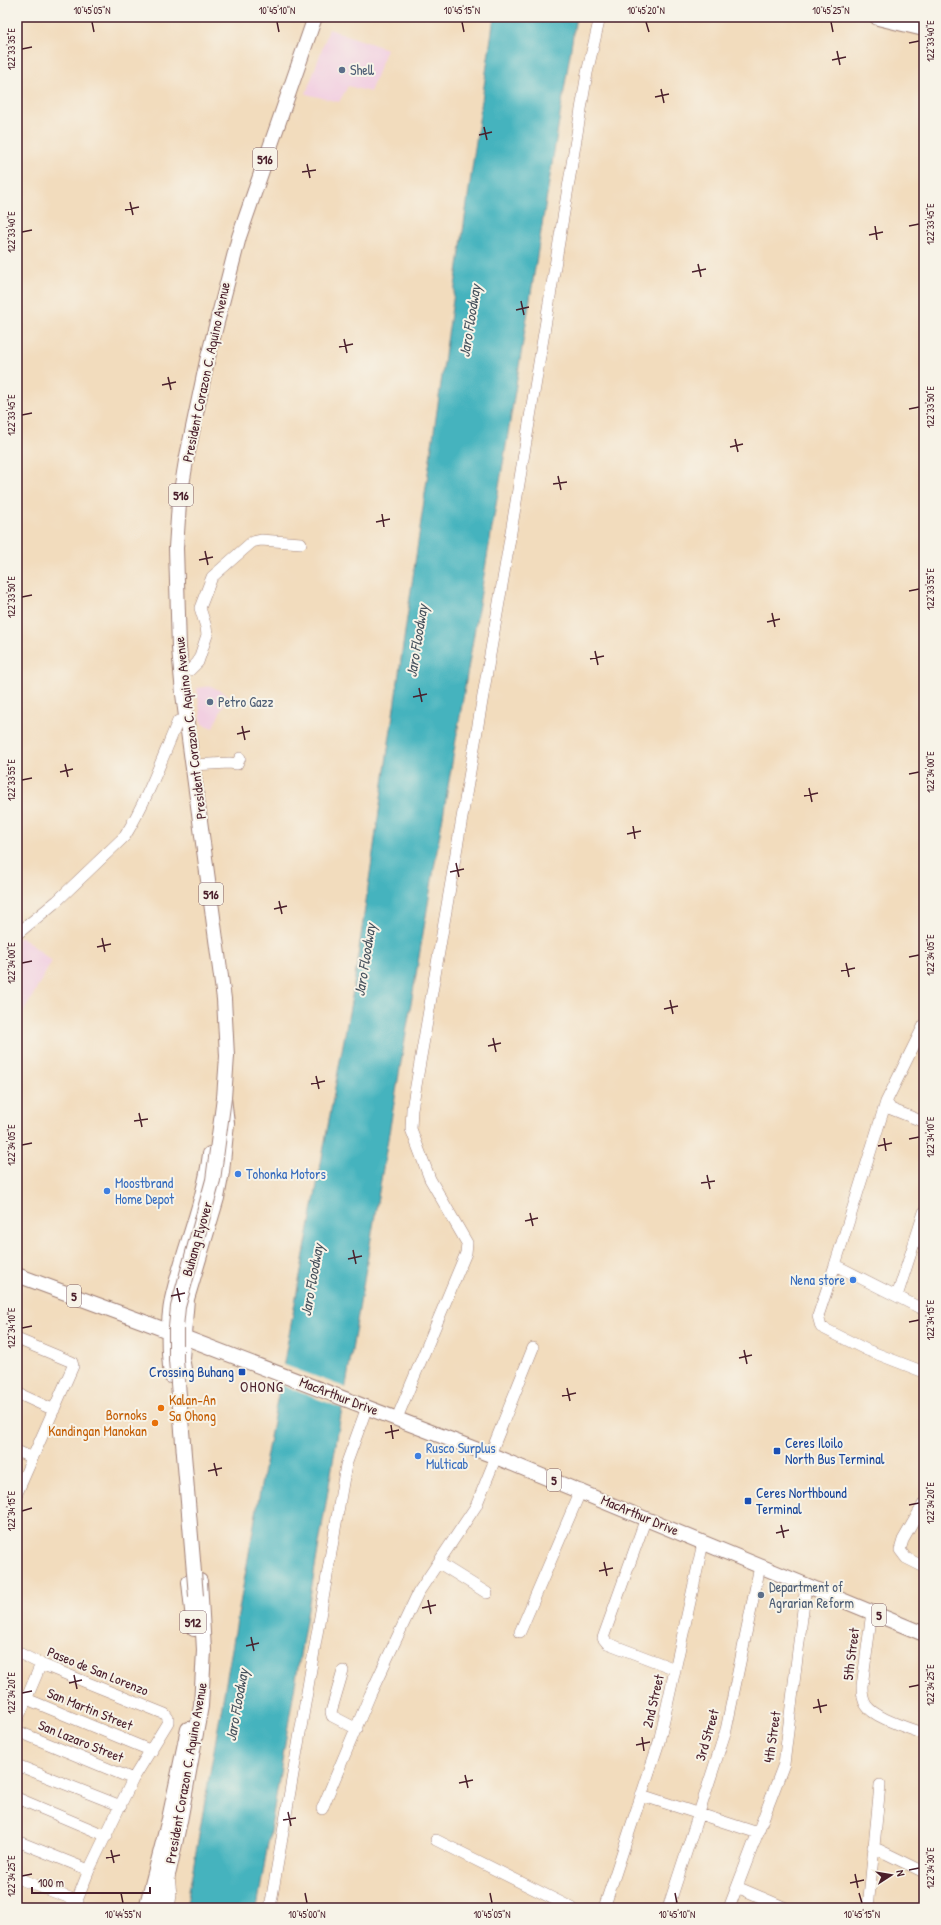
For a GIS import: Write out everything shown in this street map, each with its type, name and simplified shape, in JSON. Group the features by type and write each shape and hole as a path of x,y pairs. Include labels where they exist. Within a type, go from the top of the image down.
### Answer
{"highway":[{"path":"878,17 924,28"}],"main road":[{"name":"President Corazon C. Aquino Avenue","path":"197,1614 184,1371 182,1358 187,1299 211,1222 222,1172 227,1123 224,1098 227,1056 224,999 182,690 179,648 176,548 179,503 198,402 220,302 239,236 315,17"},
{"path":"178,721 181,715 183,683 190,670"},
{"name":"President Corazon C. Aquino Avenue","path":"146,1908 182,1808 201,1706 204,1671 169,1357 169,1331 172,1300 209,1164 214,1121 224,1098"},
{"name":"Buhang Flyover","path":"196,1596 177,1367 176,1327 178,1307 213,1180 224,1098"},
{"name":"MacArthur Drive","path":"17,1275 169,1331 581,1490 703,1543 924,1634"},
{"path":"169,1357 162,1341 147,1323 165,1312 172,1300"},
{"path":"184,1371 184,1361 189,1355 195,1350 206,1346 189,1323 185,1312"},
{"name":"President Corazon C. Aquino Avenue","path":"196,1596 197,1614"},
{"name":"President Corazon C. Aquino Avenue","path":"158,1908 169,1871 167,1851"}],"street":[{"path":"397,1418 466,1253 467,1243 430,1180 411,1129 412,1109 508,550 587,73 600,17"},
{"path":"190,670 198,662 207,635 200,608 212,577 252,542 261,540 301,543"},
{"path":"17,934 57,901 125,836 154,776 178,721"},
{"path":"193,765 237,764 240,758"},
{"path":"924,1025 886,1102 818,1316 821,1327 867,1350 924,1372"},
{"path":"886,1102 891,1109 924,1122"},
{"path":"896,1296 922,1230 924,1212"},
{"path":"835,1265 924,1310"},
{"path":"17,1339 72,1362 73,1369 17,1493"},
{"path":"322,1809 357,1729 370,1695 418,1593 476,1506 533,1348"},
{"path":"17,1393 54,1410"},
{"path":"270,1908 346,1465 365,1407"},
{"path":"17,1451 32,1458"},
{"path":"520,1632 581,1490"},
{"path":"924,1503 900,1550 906,1558 924,1567"},
{"path":"646,1518 603,1638 607,1643 675,1670"},
{"name":"2nd Street","path":"604,1908 659,1742 703,1543"},
{"path":"439,1563 488,1594"},
{"name":"3rd Street","path":"668,1908 726,1730 760,1566"},
{"name":"4th Street","path":"729,1908 784,1764 806,1585"},
{"name":"5th Street","path":"872,1612 862,1686 866,1705 872,1712 924,1734"},
{"name":"Paseo de San Lorenzo","path":"17,1652 41,1664 165,1714 168,1718 168,1722 152,1751"},
{"path":"17,1721 22,1697 41,1664"},
{"path":"343,1671 331,1712 332,1716 357,1729"},
{"name":"San Martin Street","path":"22,1697 152,1751"},
{"name":"San Lazaro Street","path":"17,1731 133,1779"},
{"path":"17,1878 76,1904 89,1870 107,1836 133,1779 152,1751"},
{"path":"17,1765 121,1806"},
{"path":"868,1908 880,1785"},
{"path":"641,1795 758,1833"},
{"path":"17,1798 107,1836"},
{"path":"436,1840 572,1908"},
{"path":"17,1841 89,1870"},
{"path":"873,1847 924,1872"},
{"path":"169,1871 171,1895 169,1908"},
{"path":"737,1887 786,1908"}],"shaded area":[{"path":"329,29 387,49 370,92 348,86 339,102 306,94"},
{"path":"211,686 228,695 213,728 202,724 197,688"},
{"path":"21,936 52,961 17,1024 17,939"}],"water":[{"name":"Jaro Floodway","path":"494,17 576,17 506,446 257,1908 186,1908 260,1491 353,991"}],"pier":[{"path":"282,1364 347,1388 344,1409 278,1384"}],"place":[{"name":"Shell","path":"342,70"},
{"name":"Petro Gazz","path":"210,702"},
{"name":"Tohonka Motors","path":"238,1174"},
{"name":"Moostbrand Home Depot","path":"107,1191"},
{"name":"Nena store","path":"853,1280"},
{"name":"Crossing Buhang","path":"242,1372"},
{"name":"Kalan-An Sa Ohong","path":"161,1408"},
{"name":"Bornoks Kandingan Manokan","path":"155,1423"},
{"name":"Ceres Iloilo North Bus Terminal","path":"777,1451"},
{"name":"Rusco Surplus Multicab","path":"418,1456"},
{"name":"Ceres Northbound Terminal","path":"748,1501"},
{"name":"Department of Agrarian Reform","path":"761,1595"}],"district":[{"name":"OHONG","path":"262,1387"}]}
